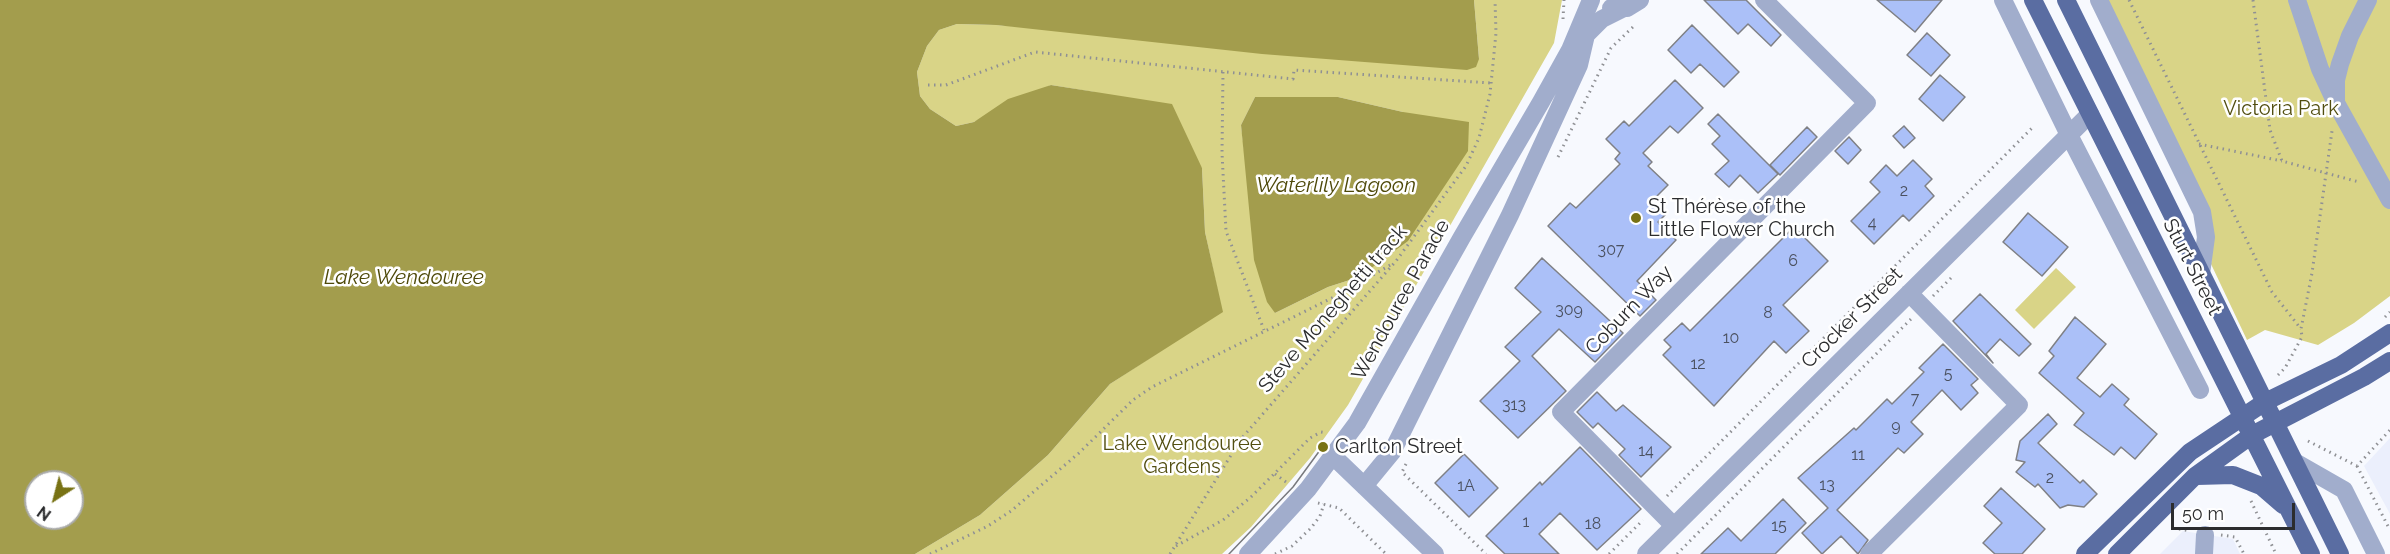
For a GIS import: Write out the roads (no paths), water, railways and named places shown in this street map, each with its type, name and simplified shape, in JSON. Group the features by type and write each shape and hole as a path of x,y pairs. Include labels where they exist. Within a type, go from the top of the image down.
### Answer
{"main road":[{"name":"Sturt Street","path":"2033,0 2311,554"},
{"name":"Sturt Street","path":"2066,0 2340,554"},
{"path":"2085,554 2190,452 2265,402 2341,364 2390,333"},
{"path":"2117,554 2195,476 2252,435 2364,377 2390,361"},
{"path":"2195,476 2233,475 2247,480 2273,495 2291,512"}],"street":[{"name":"Wendouree Parade","path":"1248,554 1304,494 1334,457 1376,391 1570,50 1591,0"},
{"path":"1599,0 1610,7 1622,9"},
{"name":"Wendouree Parade","path":"1570,50 1606,16 1640,0"},
{"name":"Coburn Way","path":"1674,526 1562,412 1867,103 1764,0"},
{"path":"2003,0 2069,135 2200,390"},
{"name":"Sturt Street","path":"2098,0 2202,212 2206,237 2201,274"},
{"path":"2297,0 2320,69 2336,103 2390,200"},
{"path":"2336,103 2336,80 2340,64 2350,36 2368,0"},
{"path":"1364,486 1392,452 1510,215 1579,65 1586,35"},
{"name":"Crocker Street","path":"1646,554 2090,114"},
{"path":"1869,554 2019,405 1909,293"},
{"path":"1334,457 1435,554"},
{"path":"2295,462 2335,482 2344,490 2376,554"},
{"path":"2204,554 2205,535"}],"water":[{"name":"Lake Wendouree","path":"0,0 1474,0 1479,59 1476,67 1467,70 1262,54 996,25 957,24 939,30 927,46 917,72 920,96 930,109 956,126 974,122 1008,99 1051,85 1172,104 1202,168 1205,232 1223,312 1110,384 1048,455 980,515 915,554 0,554"},
{"name":"Waterlily Lagoon","path":"1255,97 1338,97 1403,112 1469,122 1468,151 1408,241 1359,277 1328,287 1275,313 1267,302 1254,260 1241,125"}],"tram line":[{"path":"1229,554 1293,487 1326,442"}],"place":[{"name":"St Thérèse of the Little Flower Church","path":"1636,218"},
{"name":"Carlton Street","path":"1323,447"}],"park label":[{"name":"Victoria Park","path":"2281,109"},
{"name":"Lake Wendouree Gardens","path":"1182,456"}]}
